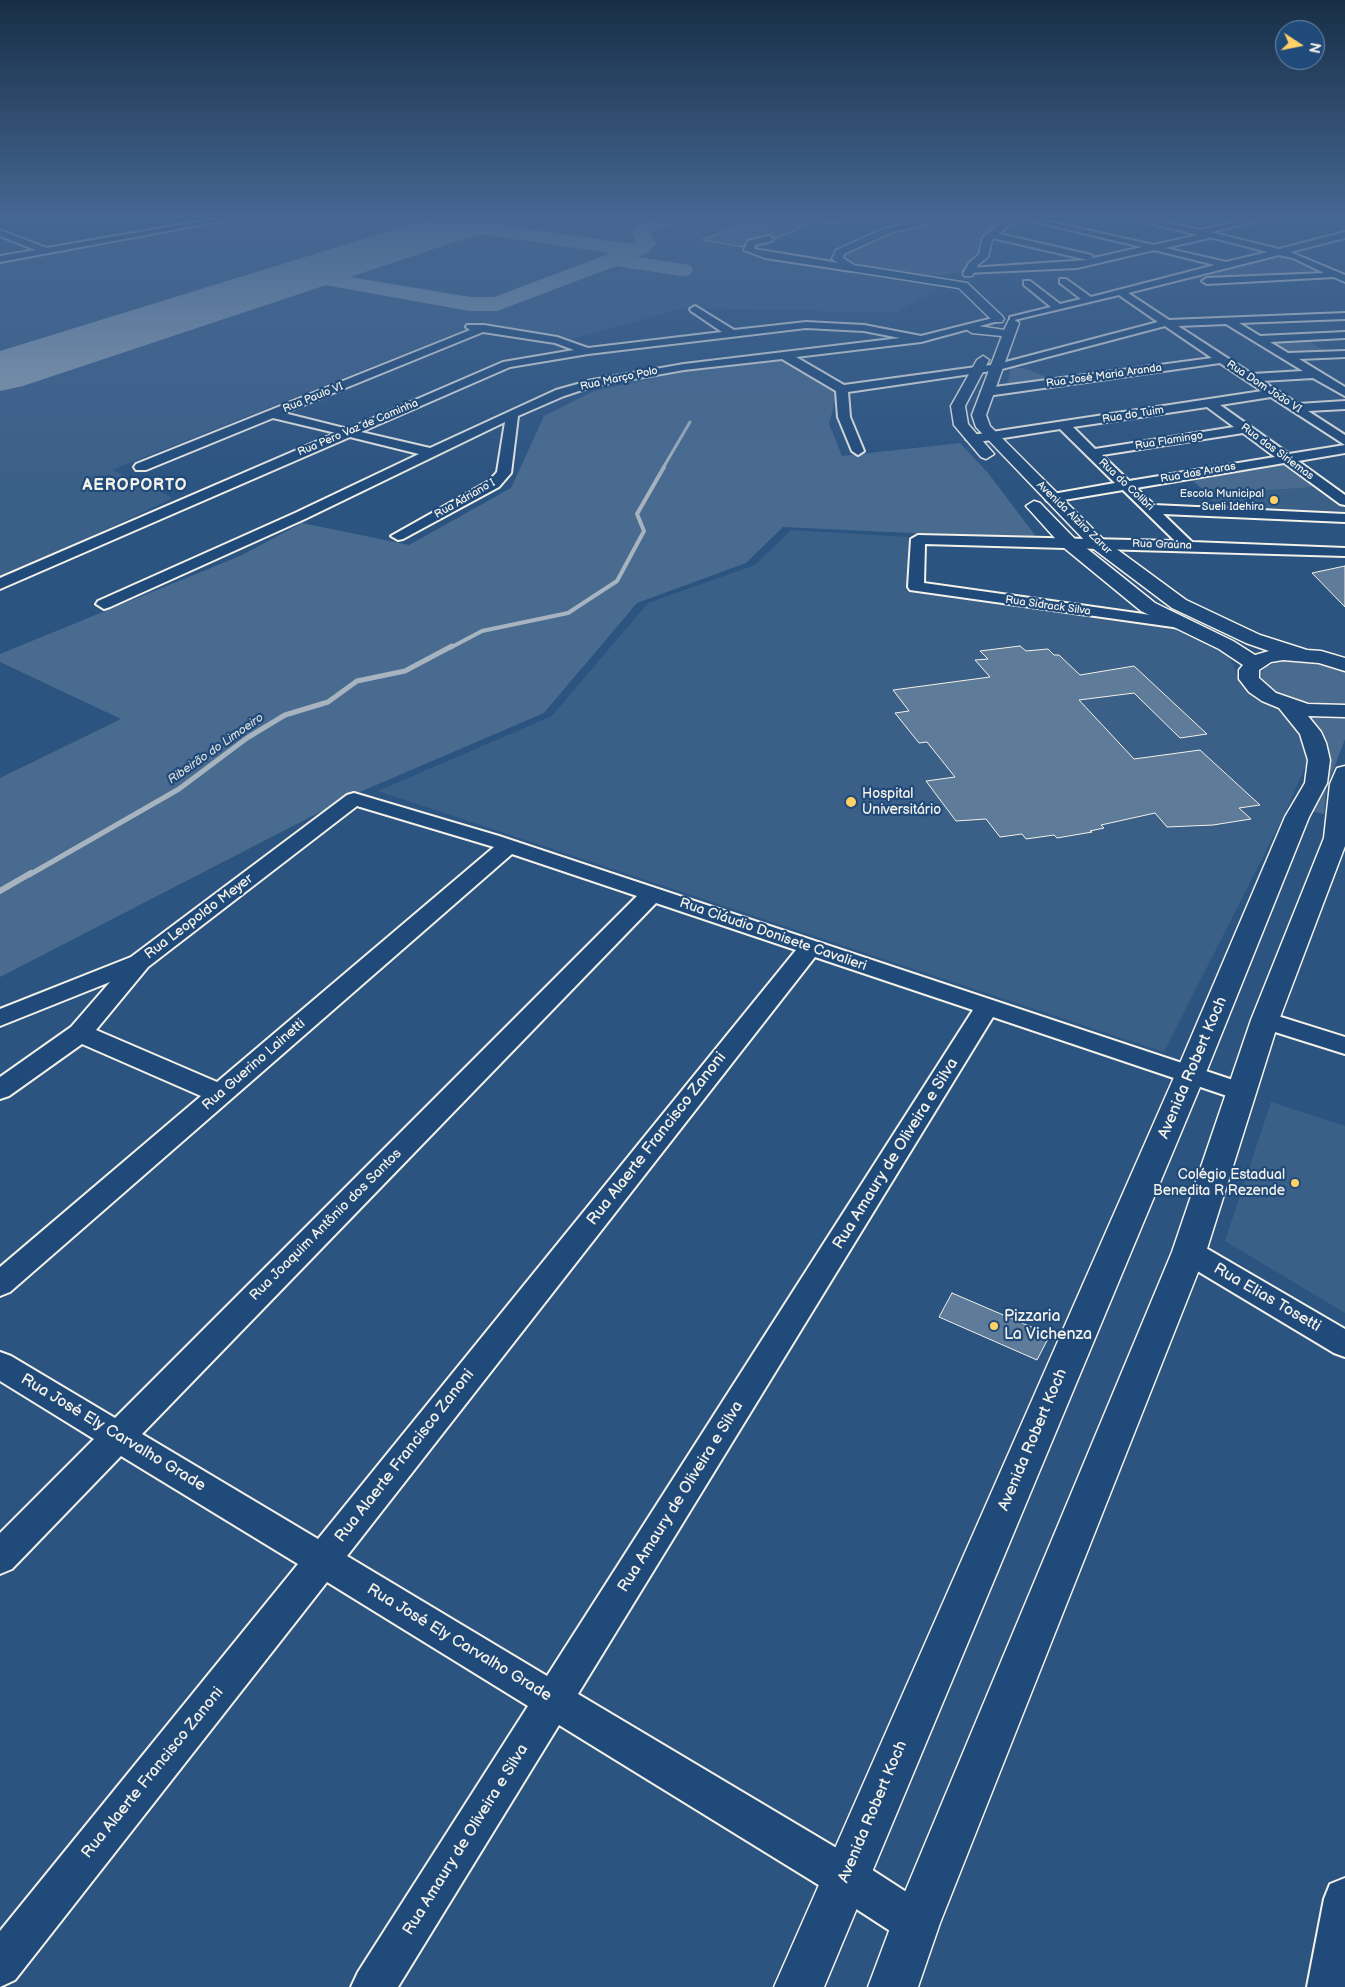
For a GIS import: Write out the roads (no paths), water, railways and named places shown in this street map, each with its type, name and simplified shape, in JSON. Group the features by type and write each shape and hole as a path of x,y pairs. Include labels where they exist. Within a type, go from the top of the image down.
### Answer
{"main road":[{"path":"990,308 1006,321"},
{"path":"968,329 1006,321"},
{"path":"998,466 961,425 958,406 989,348 1006,321"},
{"name":"Avenida Alziro Zarur","path":"1006,321 999,362 978,415 983,427 1097,543 1179,604 1253,639 1302,654"},
{"path":"999,362 1022,361"},
{"name":"Avenida Alziro Zarur","path":"1023,494 1069,543 1148,607 1226,645 1254,663"},
{"path":"1345,664 1302,654 1275,656 1254,663 1249,670 1250,679 1253,684 1269,697 1307,710 1345,711"},
{"name":"Avenida Robert Koch","path":"799,1987 1190,1074 1295,822 1316,784 1320,760 1316,743 1310,732 1286,704"},
{"path":"893,1987 916,1923 1190,1252 1265,1020 1340,828 1344,780"},
{"path":"1295,822 1340,828"}],"street":[{"path":"1006,321 1059,308"},
{"name":"Rua Dom João VI","path":"1143,308 1345,441"},
{"path":"695,309 731,333"},
{"path":"1022,361 1166,323 1230,322 1345,316"},
{"path":"1313,318 1344,335"},
{"path":"1230,322 1345,392"},
{"name":"Rua Pero Vaz de Caminha","path":"507,364 588,351 806,325 834,325 892,332 921,339"},
{"path":"471,327 557,340 613,360"},
{"name":"Rua Paulo VI","path":"140,467 484,328"},
{"name":"Rua Março Polo","path":"104,604 300,516 512,414 560,393 592,383 646,372 921,339 968,329"},
{"path":"1258,339 1344,335"},
{"path":"1304,337 1340,354"},
{"name":"Rua Pero Vaz de Caminha","path":"0,584 507,364 557,340"},
{"path":"1287,356 1340,354"},
{"path":"784,355 842,389 978,370 999,362"},
{"name":"Rua José Maria Aranda","path":"986,392 1221,360"},
{"path":"629,366 646,372"},
{"path":"1251,378 1335,374"},
{"path":"842,389 844,417 858,451"},
{"name":"Rua do Tuim","path":"972,439 1274,393"},
{"name":"Rua das Siriemas","path":"1209,403 1345,501"},
{"path":"1296,408 1345,405"},
{"path":"272,414 433,453"},
{"name":"Rua Adriano I","path":"398,536 494,484 504,473 512,414"},
{"name":"Rua do Colibri","path":"1064,426 1152,509 1188,546"},
{"name":"Rua Flamingo","path":"1093,453 1246,430"},
{"name":"Rua das Araras","path":"1052,498 1345,449"},
{"path":"1152,509 1345,518"},
{"name":"Rua Graúna","path":"916,587 918,539 1345,552"},
{"name":"Rua Sidrack Silva","path":"916,587 1180,623"},
{"name":"Rua Cláudio Donisete Cavalieri","path":"354,799 508,846 1242,1092"},
{"name":"Rua Leopoldo Meyer","path":"0,1018 139,962 354,799"},
{"name":"Rua Guerino Lainetti","path":"0,1284 508,846"},
{"name":"Rua Joaquim Antônio dos Santos","path":"0,1556 652,894"},
{"name":"Rua Alaerte Francisco Zanoni","path":"0,1965 810,948"},
{"path":"0,1090 80,1033 139,962"},
{"name":"Rua Amaury de Oliveira e Silva","path":"373,1987 987,1007"},
{"path":"1265,1020 1345,1046"},
{"path":"80,1033 220,1094"},
{"name":"Rua Elias Tosetti","path":"1190,1252 1345,1344"},
{"name":"Rua José Ely Carvalho Grade","path":"0,1364 845,1877 916,1923"},
{"path":"1329,1987 1345,1899"}],"waterway":[{"name":"Ribeirão do Limoeiro","path":"663,468 690,422"},
{"name":"Ribeirão do Limoeiro","path":"450,648 482,631 568,613 617,581 644,531 637,514 664,467"},
{"name":"Ribeirão do Limoeiro","path":"29,875 179,789 247,738 285,715 328,702 357,681 405,671 452,646"},
{"name":"Ribeirão do Limoeiro","path":"0,891 31,873"}],"place":[{"name":"Escola Municipal Sueli Idehira","path":"1274,500"},
{"name":"Hospital Universitário","path":"851,802"},
{"name":"Colégio Estadual Benedita R Rezende","path":"1295,1183"},
{"name":"Pizzaria La Vichenza","path":"994,1326"}],"district":[{"name":"AEROPORTO","path":"135,486"}]}
